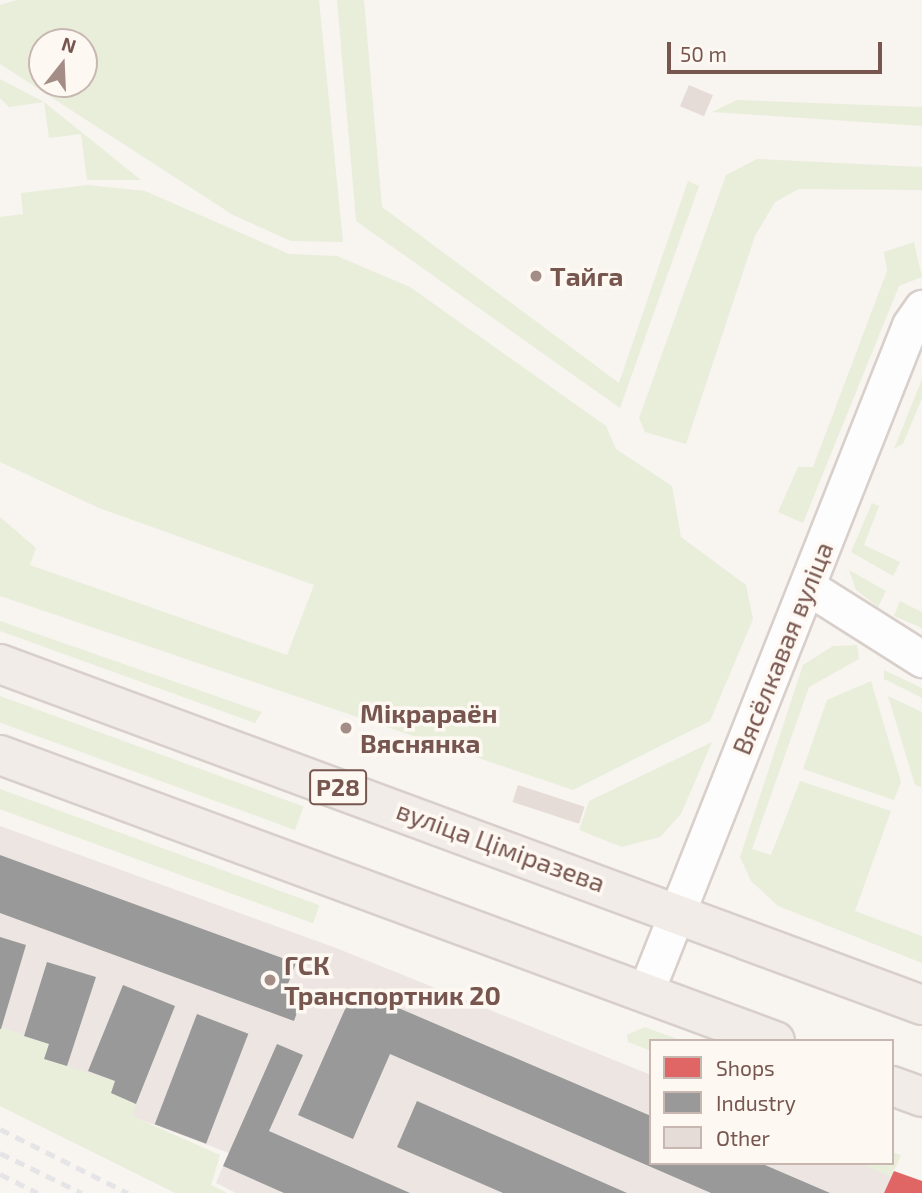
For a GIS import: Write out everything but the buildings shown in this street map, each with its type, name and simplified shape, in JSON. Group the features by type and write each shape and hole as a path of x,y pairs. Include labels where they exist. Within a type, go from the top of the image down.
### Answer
{"main road":[{"name":"вуліца Ціміразева","path":"0,664 675,909 922,1005"},
{"path":"0,755 646,991 770,1039"},
{"path":"894,1087 922,1097"}],"street":[{"name":"Вясёлкавая вуліца","path":"646,991 675,909 808,587 910,325 922,308"},
{"path":"808,587 922,659"}],"shaded area":[{"path":"0,826 336,948 649,1074 649,1165 866,1165 922,1181 922,1193 236,1193 216,1183 229,1153 131,1116 111,1094 115,1082 44,1059 48,1044 0,1027"}],"green space":[{"path":"17,0 319,0 343,242 291,241 233,215 52,98 98,98 98,28 28,28 28,82 0,64 0,5"},
{"path":"337,0 364,0 382,207 619,383 688,181 699,186 620,408 356,221"},
{"path":"0,79 28,94 28,98 44,102 9,107 0,98"},
{"path":"737,100 922,107 922,126 712,112"},
{"path":"44,102 141,180 87,180 81,134 49,138"},
{"path":"757,159 922,167 922,190 799,189 775,202 755,236 686,444 645,432 639,418 726,175"},
{"path":"88,185 145,191 289,254 337,256 410,287 606,426 616,449 672,486 681,537 746,585 753,619 710,721 573,790 0,596 0,517 36,548 30,565 287,655 314,585 99,508 0,462 0,217 23,214 21,193"},
{"path":"914,242 922,277 899,286 803,523 778,512 798,467 813,467 887,271 884,252"},
{"path":"922,379 922,398 903,444 894,449"},
{"path":"872,503 879,506 864,545 900,562 893,576 851,552"},
{"path":"849,570 886,591 878,607 856,590"},
{"path":"900,601 922,612 922,628 894,616"},
{"path":"0,621 262,712 255,723 0,631"},
{"path":"857,645 859,659 809,687 752,849 771,855 800,781 891,811 855,911 922,936 922,963 778,906 751,881 740,857 803,665 833,646"},
{"path":"884,670 922,688 922,698 884,679"},
{"path":"871,681 901,782 894,800 803,769 827,700"},
{"path":"0,696 304,806 295,830 0,723"},
{"path":"888,696 922,712 921,787 915,785"},
{"path":"712,742 681,814 660,837 622,847 579,830 589,801"},
{"path":"0,789 319,905 313,923 0,809"},
{"path":"0,1027 49,1044 44,1059 115,1081 111,1093 136,1104 132,1116 220,1155 211,1185 227,1193 175,1193 0,1106"},
{"path":"645,1027 677,1039 649,1039 649,1050 628,1042 627,1035"},
{"path":"894,1153 901,1155 891,1177 864,1165 894,1165"}],"railway":[{"path":"0,1129 128,1193"},
{"path":"0,1153 82,1193"},
{"path":"0,1174 38,1193"}],"place":[{"name":"Тайга","path":"536,276"},
{"name":"Мікрараён Вяснянка","path":"346,728"},
{"name":"ГСК Транспортник 20","path":"270,980"}]}
